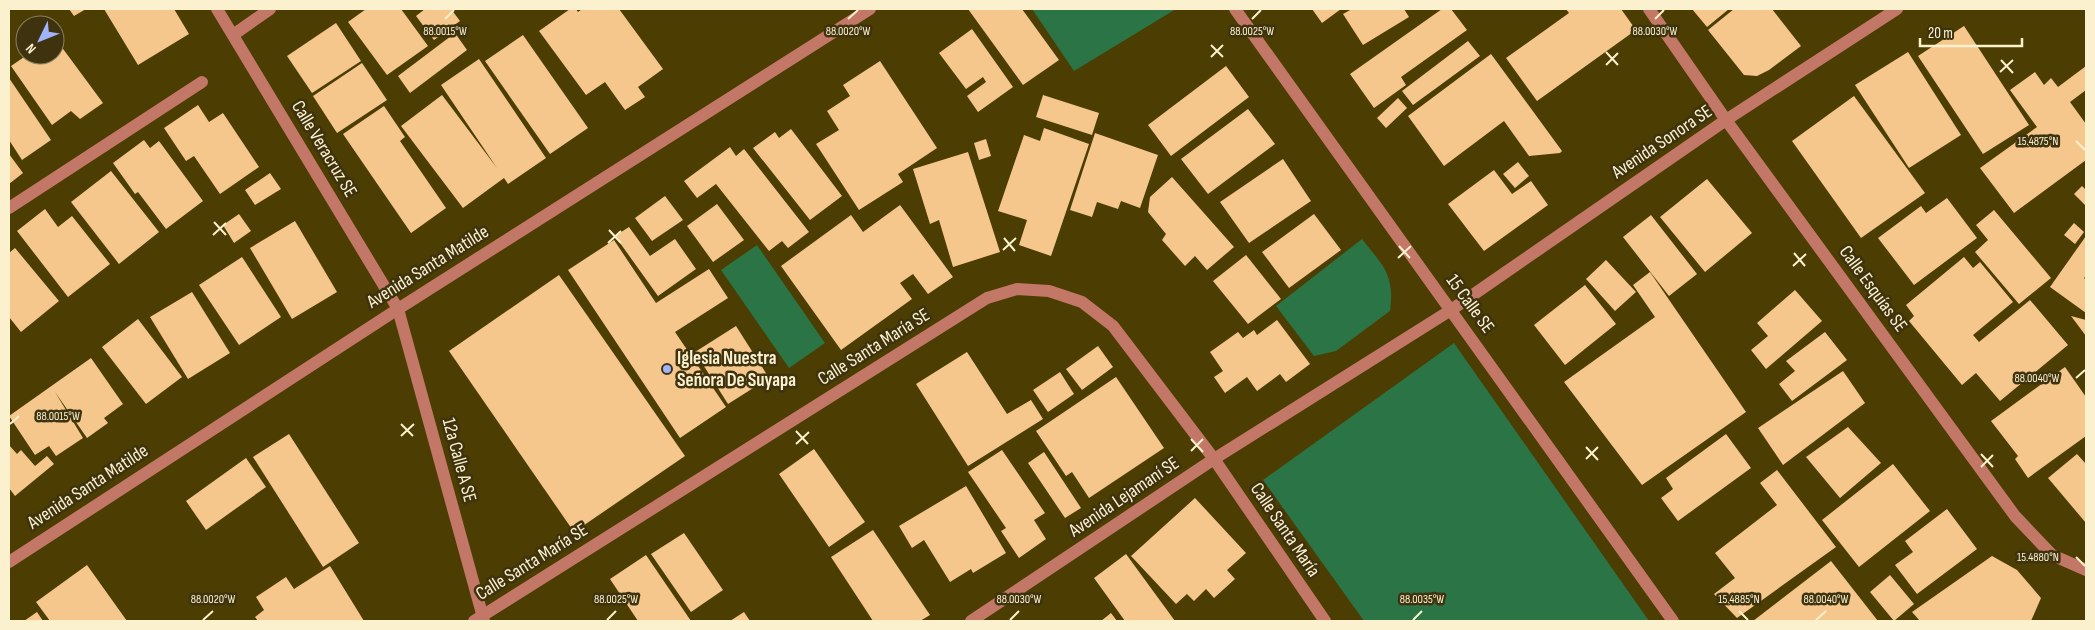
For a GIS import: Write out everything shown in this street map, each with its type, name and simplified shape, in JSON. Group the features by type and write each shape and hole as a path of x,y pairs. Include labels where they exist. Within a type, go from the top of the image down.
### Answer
{"street":[{"name":"Calle Veracruz SE","path":"217,9 398,309"},
{"path":"232,35 270,9"},
{"name":"Avenida Santa Matilde","path":"9,562 398,309 870,9"},
{"name":"15 Calle SE","path":"1235,9 1673,621"},
{"name":"Calle Esquías SE","path":"1649,9 1726,120 2016,516 2052,555 2086,570"},
{"name":"Avenida Sonora SE","path":"1451,310 1726,120 1897,9"},
{"path":"9,208 202,82"},
{"name":"Calle Santa María SE","path":"480,619 987,298 1017,290 1049,291 1082,302 1113,326 1214,459"},
{"name":"12a Calle A SE","path":"398,309 480,619"},
{"name":"Avenida Lejamaní SE","path":"971,621 1214,459 1451,310"},
{"name":"Calle Santa María","path":"1214,459 1325,621"}],"green space":[{"path":"1032,9 1176,9 1074,71"},
{"path":"1362,239 1386,271 1391,288 1390,311 1336,351 1314,356 1276,306"},
{"path":"757,245 825,343 789,368 721,270"},
{"path":"1454,343 1649,621 1364,621 1263,480"}],"building":[{"path":"69,9 86,9 74,16"},
{"path":"104,9 174,9 189,34 138,65"},
{"path":"366,9 401,9 428,46 387,75 348,22"},
{"path":"425,9 451,9 460,21 434,40 416,16"},
{"path":"570,9 576,9 578,12 582,9 619,9 663,69 638,87 645,97 625,110 605,82 586,95 539,31"},
{"path":"968,9 1022,9 1059,60 1023,85"},
{"path":"1312,9 1341,9 1322,23"},
{"path":"1352,9 1404,9 1409,17 1363,45 1343,14"},
{"path":"1442,9 1451,9 1467,30 1401,77 1406,85 1374,108 1350,74"},
{"path":"1566,9 1621,9 1636,30 1537,101 1506,58 1569,13"},
{"path":"1692,9 1729,9 1707,27"},
{"path":"1734,9 1772,9 1801,46 1769,70 1757,76 1744,75 1708,30"},
{"path":"336,23 361,61 312,93 287,56"},
{"path":"1964,26 2029,125 1983,154 1918,56"},
{"path":"972,29 1013,87 978,112 967,96 986,82 983,77 966,89 939,53"},
{"path":"455,33 467,50 410,93 398,76"},
{"path":"523,35 588,128 550,154 485,61"},
{"path":"1468,41 1480,56 1413,105 1402,91"},
{"path":"65,52 103,103 80,119 71,111 52,125 11,66 15,63 15,65 65,65"},
{"path":"1908,52 1961,135 1909,168 1855,85"},
{"path":"1491,54 1562,151 1560,153 1529,156 1504,121 1444,166 1408,116"},
{"path":"479,59 546,158 508,184 504,178 463,208 401,126 442,95 497,168 441,85"},
{"path":"880,61 937,148 898,174 903,182 859,210 816,144 839,130 827,111 850,96 843,85"},
{"path":"362,63 387,100 337,133 313,96"},
{"path":"1226,66 1249,97 1171,156 1148,125"},
{"path":"2086,66 2086,90 2070,102 2086,124 2086,160 2014,213 1980,168 2037,127 2010,90 2035,72 2044,85 2051,78 2058,87"},
{"path":"9,78 51,140 22,160 9,140"},
{"path":"1043,95 1099,113 1092,135 1036,117"},
{"path":"1854,96 1925,193 1861,238 1792,141"},
{"path":"1398,98 1407,108 1386,128 1377,118"},
{"path":"198,105 209,122 223,113 259,167 220,194 194,156 186,161 164,128"},
{"path":"384,106 405,137 400,141 446,208 411,233 343,134"},
{"path":"1248,109 1275,144 1208,194 1181,159"},
{"path":"1044,128 1089,144 1051,256 1019,245 1027,220 998,211 1024,135 1040,141"},
{"path":"791,129 842,196 810,220 753,148 775,132 779,138"},
{"path":"1095,133 1158,155 1140,208 1121,201 1118,209 1097,202 1092,217 1070,210"},
{"path":"986,139 991,156 979,160 974,143"},
{"path":"144,140 150,148 159,141 203,201 166,229 138,192 135,194 113,163"},
{"path":"730,147 736,156 744,149 809,232 788,248 782,241 769,251 716,184 697,198 684,181"},
{"path":"968,152 1000,252 953,267 939,220 930,224 913,169"},
{"path":"9,154 23,173 9,184"},
{"path":"1283,159 1311,201 1249,243 1220,202"},
{"path":"1518,162 1529,176 1515,188 1503,174"},
{"path":"1494,170 1512,194 1531,181 1548,205 1484,251 1448,204"},
{"path":"111,171 159,232 119,264 71,202"},
{"path":"270,173 281,189 255,205 245,190"},
{"path":"1172,177 1234,247 1207,270 1195,256 1185,266 1162,240 1166,234 1148,212 1150,197"},
{"path":"1707,179 1752,233 1705,272 1660,217"},
{"path":"2082,186 2086,190 2086,206 2074,194"},
{"path":"665,196 683,220 652,241 635,218"},
{"path":"1947,198 1977,238 1914,285 1878,238 1921,206 1926,213"},
{"path":"717,204 744,240 713,262 687,226"},
{"path":"900,205 953,277 928,294 913,274 900,283 912,299 841,350 781,266 851,215 863,232"},
{"path":"45,209 58,227 72,216 110,264 68,297 17,231"},
{"path":"1994,210 2051,278 2019,304 1975,252 1988,240 1976,225"},
{"path":"239,214 251,231 234,243 223,225"},
{"path":"1314,214 1341,250 1289,288 1262,252"},
{"path":"1651,215 1697,274 1669,296 1623,237"},
{"path":"295,221 337,292 292,319 250,248"},
{"path":"2074,223 2084,232 2075,244 2064,235"},
{"path":"629,227 650,256 675,239 696,269 658,296 615,236"},
{"path":"2086,236 2086,276 2084,278 2086,280 2086,313 2050,287"},
{"name":"Iglesia Nuestra Señora De Suyapa","path":"614,240 656,303 709,269 728,298 675,332 726,407 680,438 568,270"},
{"path":"15,248 59,301 21,332 9,317 9,253"},
{"path":"1246,255 1281,299 1248,324 1213,281"},
{"path":"242,257 281,317 239,345 199,285"},
{"path":"1964,257 1973,268 1980,262 2013,302 1973,335 1979,342 2030,300 2068,345 2000,401 1976,373 1962,385 1909,321 1914,316 1906,305"},
{"path":"1606,260 1636,292 1615,311 1586,279"},
{"path":"1650,272 1746,412 1642,485 1564,382 1655,317 1633,285"},
{"path":"559,275 685,456 574,532 449,351"},
{"path":"1585,285 1616,324 1565,365 1534,325"},
{"path":"1795,290 1822,321 1766,369 1751,350 1768,336 1757,323"},
{"path":"192,292 230,353 188,379 150,317"},
{"path":"2071,316 2086,320 2086,336"},
{"path":"138,319 182,377 146,404 102,347"},
{"path":"1277,320 1310,364 1286,382 1280,374 1257,391 1247,377 1225,393 1214,377 1223,371 1210,352 1238,332 1243,338 1254,330 1257,335"},
{"path":"736,326 769,378 728,404 695,352"},
{"path":"1825,332 1847,360 1792,401 1779,384 1795,371 1786,361"},
{"path":"1098,346 1113,367 1082,390 1066,369"},
{"path":"967,352 1007,414 1031,400 1043,419 968,466 916,384"},
{"path":"91,358 123,404 104,418 108,423 87,438 55,392 83,438 56,456 49,446 35,455 9,416"},
{"path":"2065,367 2086,397 2086,436 2028,478 2015,459 2018,456 1991,421"},
{"path":"1843,371 1865,403 1783,465 1758,428"},
{"path":"1060,372 1074,394 1048,412 1033,390"},
{"path":"1116,377 1164,448 1089,498 1072,472 1066,476 1036,431"},
{"path":"1848,427 1881,463 1840,498 1806,457"},
{"path":"289,434 359,543 323,567 253,457"},
{"path":"1726,434 1751,468 1678,521 1661,498 1673,489 1666,478"},
{"path":"9,445 17,454 21,450 35,466 47,456 54,464 15,496 9,488"},
{"path":"814,449 865,522 829,547 779,474"},
{"path":"1002,450 1045,513 1034,520 1046,539 1019,558 1001,531 1006,528 968,472"},
{"path":"1044,452 1081,508 1065,518 1028,463"},
{"path":"2077,454 2086,464 2086,523 2048,478"},
{"path":"246,458 266,487 206,530 186,501"},
{"path":"1893,464 1930,511 1859,567 1822,520"},
{"path":"1777,470 1836,547 1737,618 1714,594 1735,578 1715,553 1777,505 1760,483"},
{"path":"966,486 1006,553 973,573 971,569 950,582 924,540 912,548 899,526"},
{"path":"1195,498 1246,553 1227,570 1235,579 1214,598 1206,589 1194,601 1187,594 1176,604 1131,556"},
{"path":"1947,509 1977,549 1917,594 1895,565 1913,552 1905,541"},
{"path":"873,530 930,615 920,621 873,621 831,557"},
{"path":"684,533 723,590 691,612 651,554"},
{"path":"1126,554 1175,621 1125,621 1094,578"},
{"path":"646,555 691,621 638,621 610,579"},
{"path":"1992,556 2017,570 2041,598 2031,621 1920,621 1912,612"},
{"path":"1831,561 1878,621 1753,621"},
{"path":"87,565 127,621 50,621 36,602"},
{"path":"330,566 364,621 258,621 255,617 264,610 256,597 286,577 294,589"},
{"path":"1890,575 1914,604 1894,621 1870,592"},
{"path":"37,612 43,621 24,621"},
{"path":"744,612 750,621 730,621"},
{"path":"1111,613 1117,621 1101,621"}],"place":[{"name":"Iglesia Nuestra Señora De Suyapa","path":"667,369"}]}
